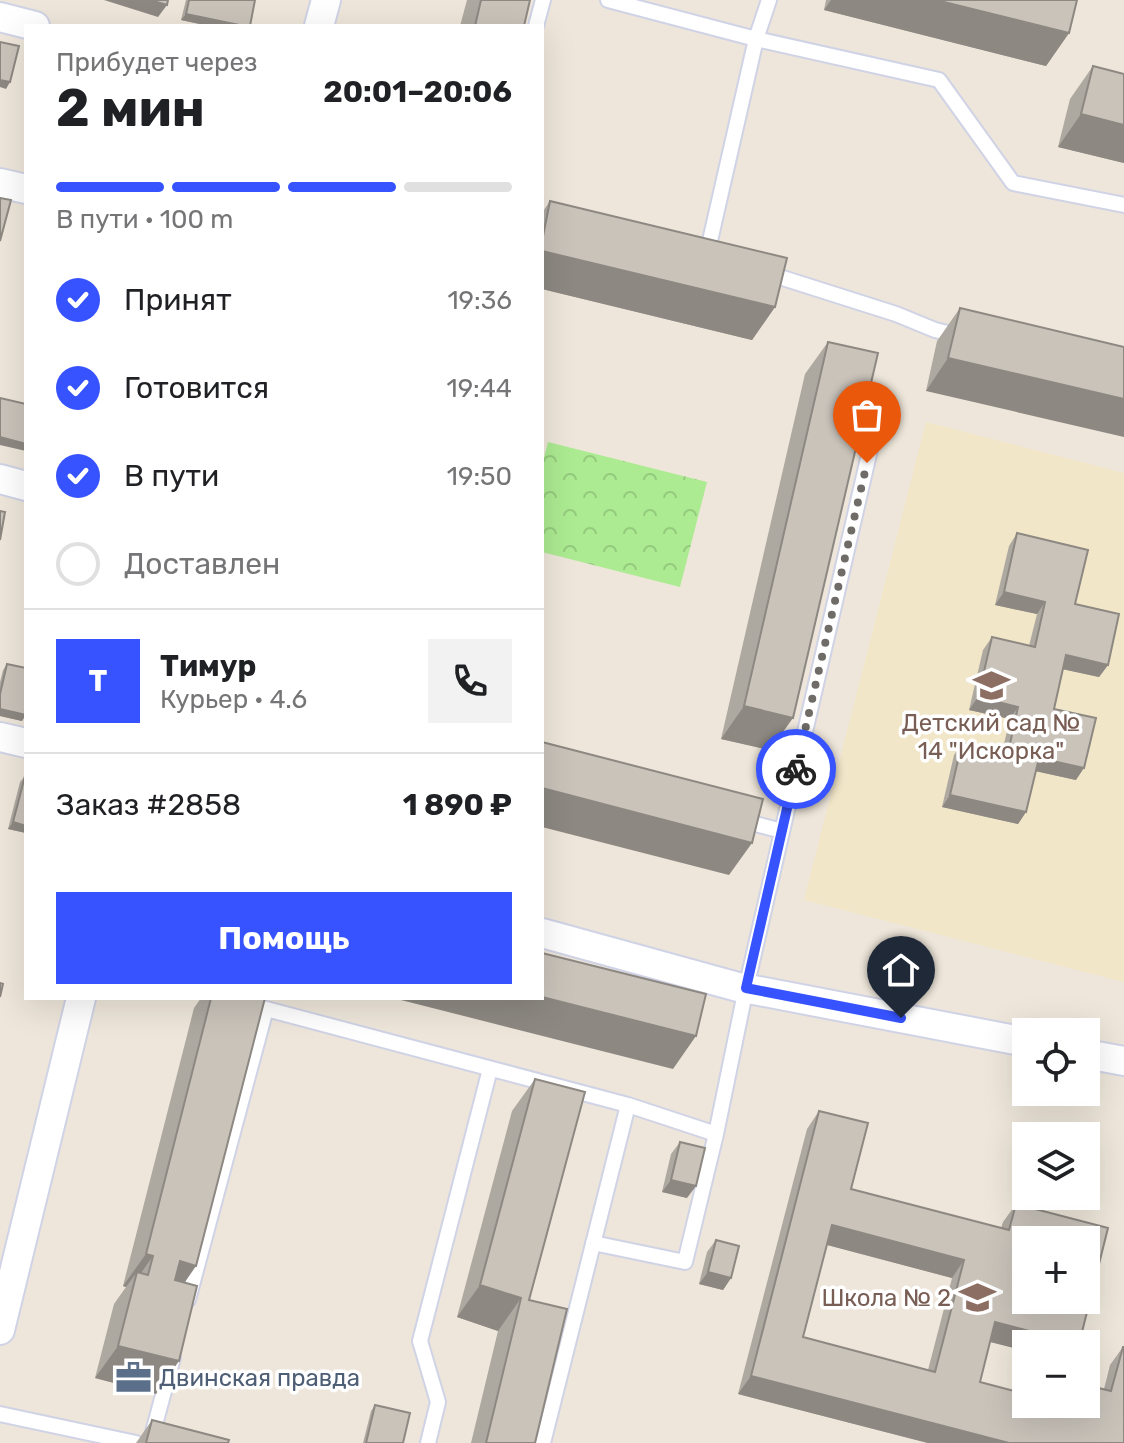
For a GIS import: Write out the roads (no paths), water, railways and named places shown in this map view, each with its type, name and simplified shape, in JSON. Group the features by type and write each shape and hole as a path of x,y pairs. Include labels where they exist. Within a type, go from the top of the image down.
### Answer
{"street":[{"path":"320,24 326,0"},
{"path":"0,17 27,24"},
{"path":"0,183 24,189"},
{"path":"0,479 24,485"},
{"path":"0,737 24,743"},
{"path":"544,934 746,988 1012,1039"},
{"path":"0,1330 81,1000"},
{"path":"1100,1057 1124,1061"}],"lane":[{"path":"537,24 543,0"},
{"path":"608,0 756,39 939,80 1013,183 1124,205"},
{"path":"706,255 756,39 769,0"},
{"path":"750,268 896,314 935,330 978,340"},
{"path":"593,1243 685,1262 881,402"},
{"path":"722,815 782,831"},
{"path":"232,1000 628,1105 716,1134"},
{"path":"186,1308 266,1009"},
{"path":"428,1443 438,1402 420,1341 490,1069"},
{"path":"543,1443 628,1105"},
{"path":"150,1443 178,1338"},
{"path":"0,1414 136,1443"}],"place":[{"name":"Детский сад № 14 \"Искорка\"","path":"991,686"},
{"name":"Школа № 2","path":"977,1298"},
{"name":"Двинская правда","path":"133,1378"}]}
